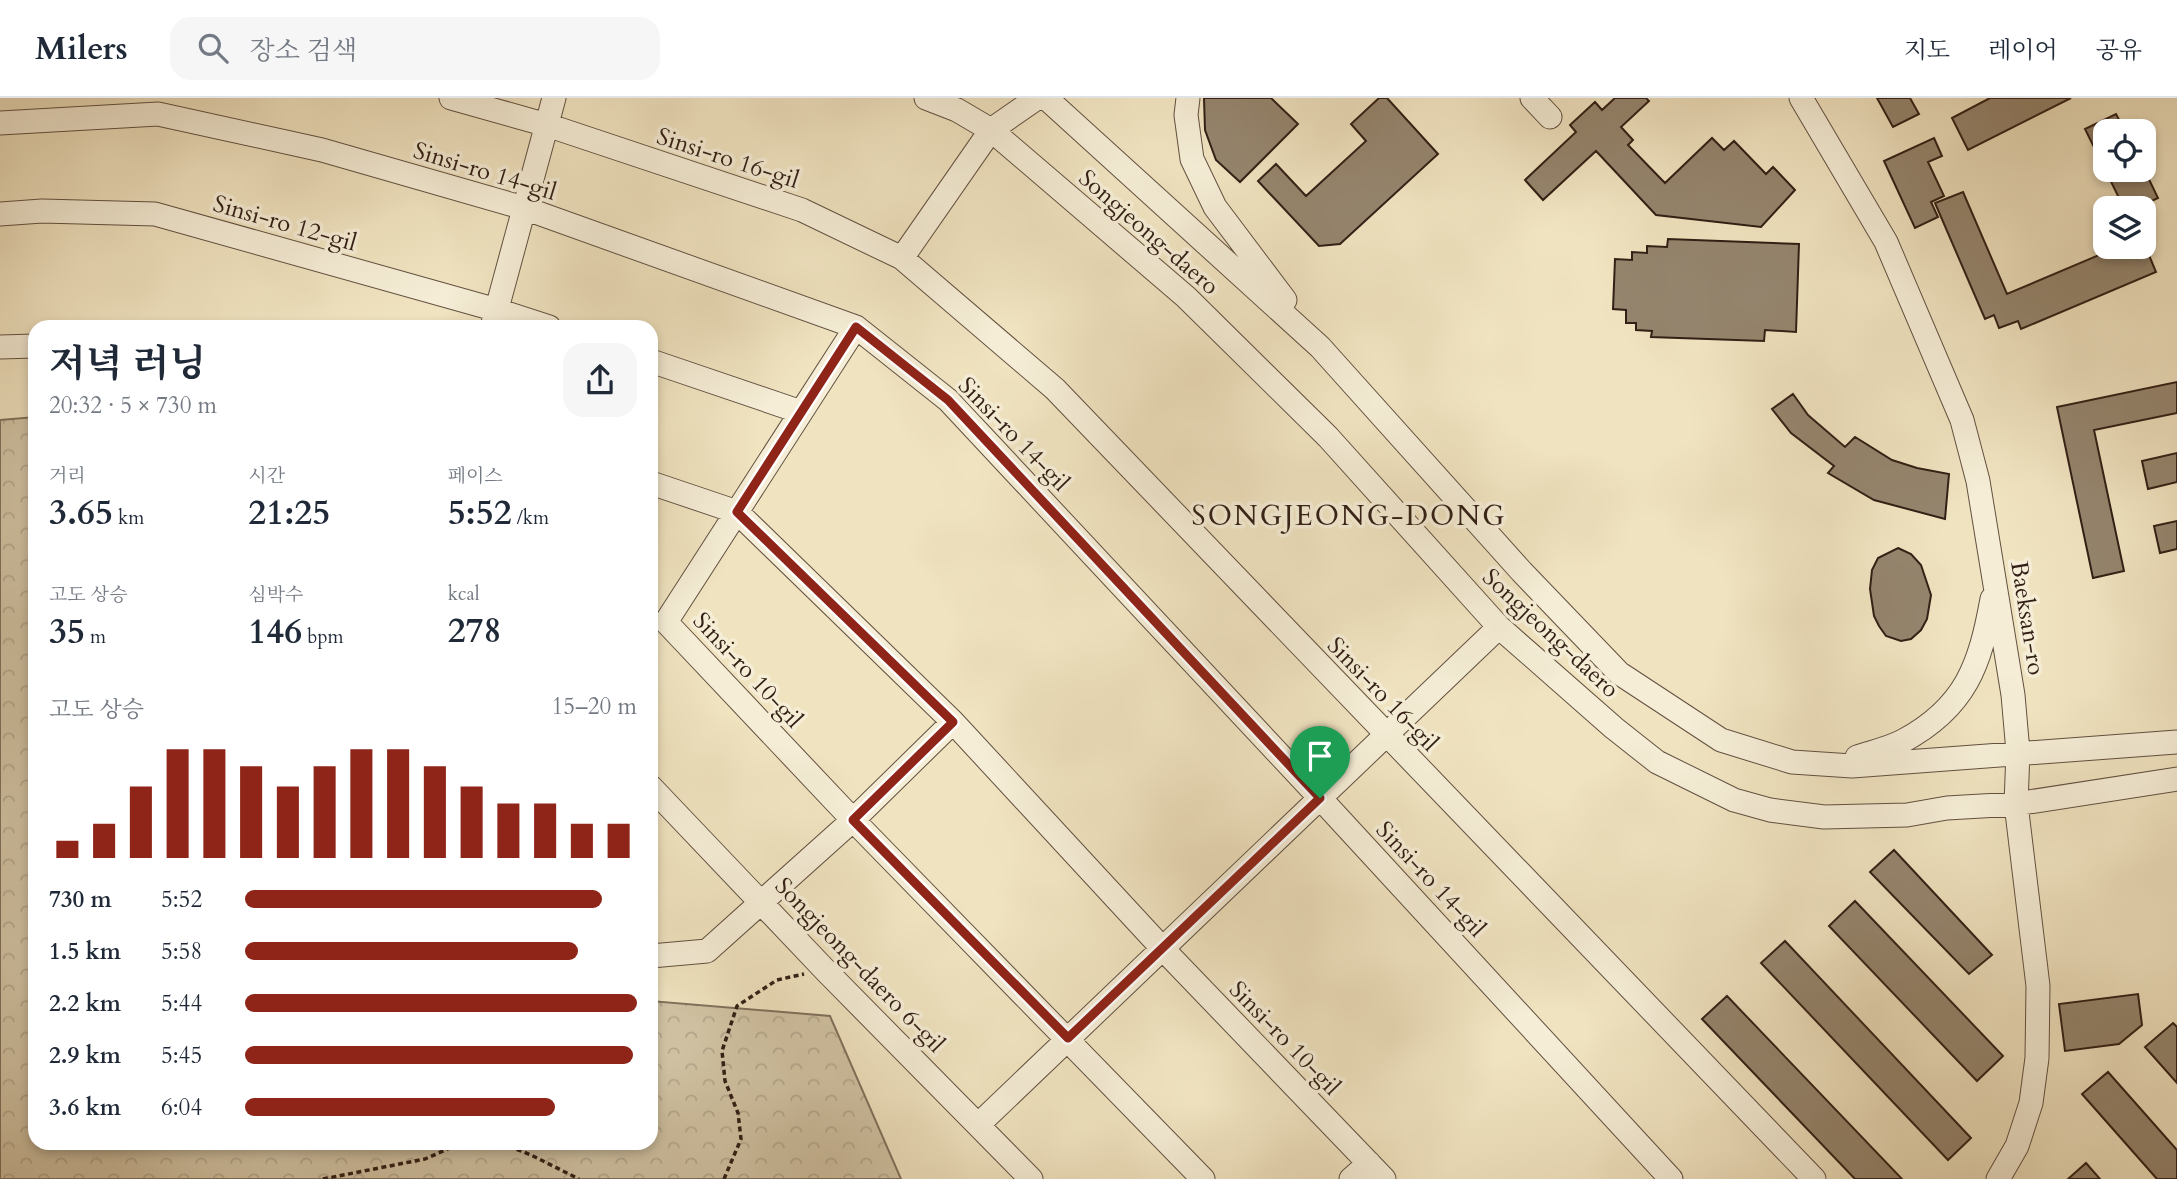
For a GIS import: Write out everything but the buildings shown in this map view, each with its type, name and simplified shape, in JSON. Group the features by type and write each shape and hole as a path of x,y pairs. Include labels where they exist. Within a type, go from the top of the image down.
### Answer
{"street":[{"name":"Sinsi-ro 16-gil","path":"452,98 547,125 802,210 902,258 1055,389 1814,1179"},
{"path":"495,318 554,98"},
{"name":"Songjeong-daero","path":"926,98 957,110 991,131 1186,297 1328,437 1499,627 1657,762 1734,800 1770,810 1824,817 1908,815 1947,808 2016,804 2177,779"},
{"path":"902,258 991,131 1037,98"},
{"name":"Songjeong-daero","path":"1046,98 1320,347 1522,572 1619,673 1721,740 1792,762 1852,766 2177,742"},
{"path":"1188,98 1186,116 1192,159 1215,207 1320,347"},
{"path":"1532,98 1550,117"},
{"name":"Baeksan-ro","path":"1801,98 1886,242 1949,386 1962,420 1978,481 2013,695 2018,752 2016,804 2038,986 2037,1058 2031,1103 2017,1146 1998,1179"},
{"name":"Sinsi-ro 14-gil","path":"0,123 158,114 322,150 524,208 856,327 948,400 1671,1179"},
{"name":"Sinsi-ro 12-gil","path":"0,214 42,211 155,214 495,318"},
{"name":"Sinsi-ro 10-gil","path":"856,327 737,512 658,620 1203,1179"},
{"path":"0,347 28,346"},
{"path":"658,363 801,412"},
{"name":"Sinsi-ro 10-gil","path":"658,484 737,512 953,722 1162,948 1376,1171 1351,1179"},
{"path":"1833,765 1902,742 1934,721 1951,705 1968,682 1984,641 1995,579"},
{"path":"979,1124 1499,627"},
{"path":"658,957 707,951 853,820 953,722"},
{"name":"Songjeong-daero 6-gil","path":"658,794 1031,1179"}],"path":[{"path":"723,1179 741,1139 738,1113 726,1081 722,1051 737,1006 777,981 812,972 828,972"},
{"path":"323,1179 425,1159 445,1150"},
{"path":"518,1150 579,1179"}],"green space":[{"path":"28,418 28,1150 658,1150 658,1002 830,1016 901,1179 0,1179 0,420"}],"district":[{"name":"SONGJEONG-DONG","path":"1349,515"}],"route":[{"path":"856,327 948,400 1320,798 1068,1038 853,820 953,722 737,512 856,327"}]}
